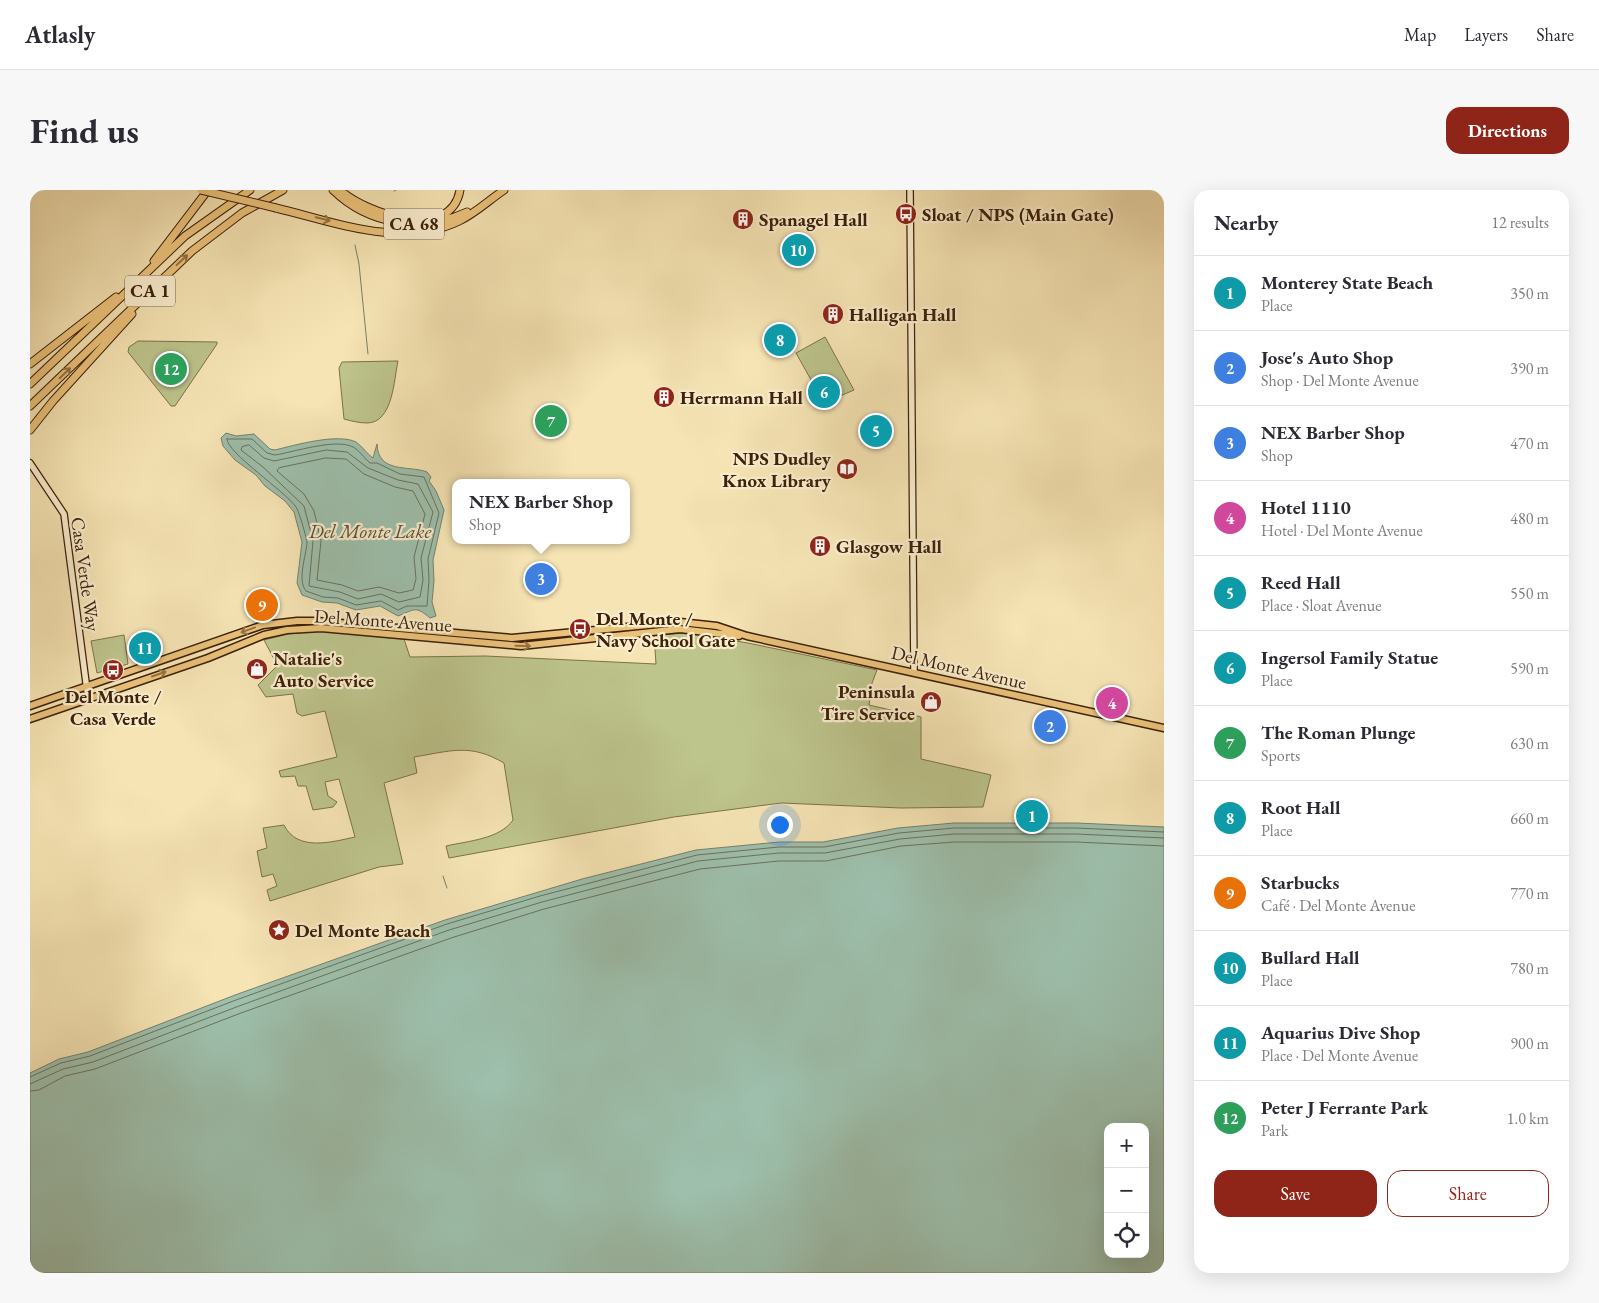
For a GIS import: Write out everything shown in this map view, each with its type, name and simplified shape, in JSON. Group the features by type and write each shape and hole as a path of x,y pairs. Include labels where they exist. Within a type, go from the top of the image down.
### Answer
{"highway":[{"path":"201,190 374,231 413,234 459,221 500,192"},
{"path":"146,273 208,190"},
{"name":"CA 1","path":"30,384 138,280 202,223 250,190"},
{"name":"CA 1","path":"30,406 208,238 283,190"},
{"path":"270,197 290,190"},
{"name":"CA 68","path":"333,190 365,212 387,220 410,224 453,218 500,192"},
{"path":"340,190 357,203 377,212 393,217 415,219 433,217 444,213 455,203 460,190"},
{"path":"30,364 138,280"},
{"path":"30,430 153,288"}],"main road":[{"name":"Del Monte Avenue","path":"30,707 263,625 297,621 512,638 680,622 717,626 747,636"},
{"name":"Del Monte Avenue","path":"30,719 208,658 264,635 300,629 321,628 521,646 680,629 747,636 1164,728"}],"street":[{"path":"910,190 914,672"},
{"name":"Casa Verde Way","path":"30,463 64,514 88,698"}],"green space":[{"path":"825,337 854,390 824,403 796,353"},
{"path":"138,341 217,342 217,344 175,406 171,406 128,352 129,347"},
{"path":"398,361 391,399 382,416 376,421 367,423 344,419 339,368 342,362"},
{"path":"318,631 404,639 410,657 485,656 656,664 654,635 688,633 748,643 877,670 872,683 869,705 921,717 921,759 991,775 983,807 901,808 781,803 674,817 449,858 446,846 492,835 513,820 504,763 481,753 460,750 414,757 417,773 384,783 403,864 379,867 270,901 267,890 277,886 273,874 262,877 257,851 267,848 263,828 284,825 297,839 316,843 326,843 355,837 339,779 325,782 328,796 337,802 333,807 313,810 306,786 298,786 295,776 281,777 279,771 337,757 325,711 302,716 297,713 293,694 266,697 258,685 282,661 274,659 264,640 288,634"},
{"path":"124,635 128,664 97,673 91,641"}],"water":[{"path":"559,409 565,420 542,433 536,421"},
{"name":"Del Monte Lake","path":"226,433 236,436 254,434 270,449 275,450 328,439 348,440 356,442 373,458 377,444 379,454 389,464 427,472 431,477 429,481 436,491 444,510 433,560 432,602 436,616 430,618 421,611 414,610 398,616 380,606 356,610 337,603 322,602 302,595 297,583 302,542 294,512 285,501 265,486 256,475 235,460 223,446 221,438"},
{"path":"954,823 1077,823 1164,827 1164,1273 30,1273 30,1073 59,1059 88,1052 235,995 445,920 582,879 696,850 779,842 823,842 898,828"}],"waterway":[{"path":"355,245 359,264 368,354"},
{"path":"443,876 447,888"}],"place":[{"name":"Sloat / NPS (Main Gate)","path":"906,214"},
{"name":"Spanagel Hall","path":"743,219"},
{"name":"Bullard Hall","path":"798,250"},
{"name":"Halligan Hall","path":"833,314"},
{"name":"Root Hall","path":"780,340"},
{"name":"Peter J Ferrante Park","path":"171,369"},
{"name":"Ingersol Family Statue","path":"824,392"},
{"name":"Herrmann Hall","path":"664,397"},
{"name":"The Roman Plunge","path":"551,421"},
{"name":"Reed Hall","path":"876,431"},
{"name":"NPS Dudley Knox Library","path":"847,469"},
{"name":"Glasgow Hall","path":"820,546"},
{"name":"NEX Barber Shop","path":"541,579"},
{"name":"Starbucks","path":"262,605"},
{"name":"Del Monte / Navy School Gate","path":"580,629"},
{"name":"Aquarius Dive Shop","path":"145,648"},
{"name":"Natalie's Auto Service","path":"257,669"},
{"name":"Del Monte / Casa Verde","path":"113,670"},
{"name":"Peninsula Tire Service","path":"931,702"},
{"name":"Hotel 1110","path":"1112,703"},
{"name":"Jose's Auto Shop","path":"1050,726"},
{"name":"Monterey State Beach","path":"1032,816"},
{"name":"Del Monte Beach","path":"279,930"}]}
